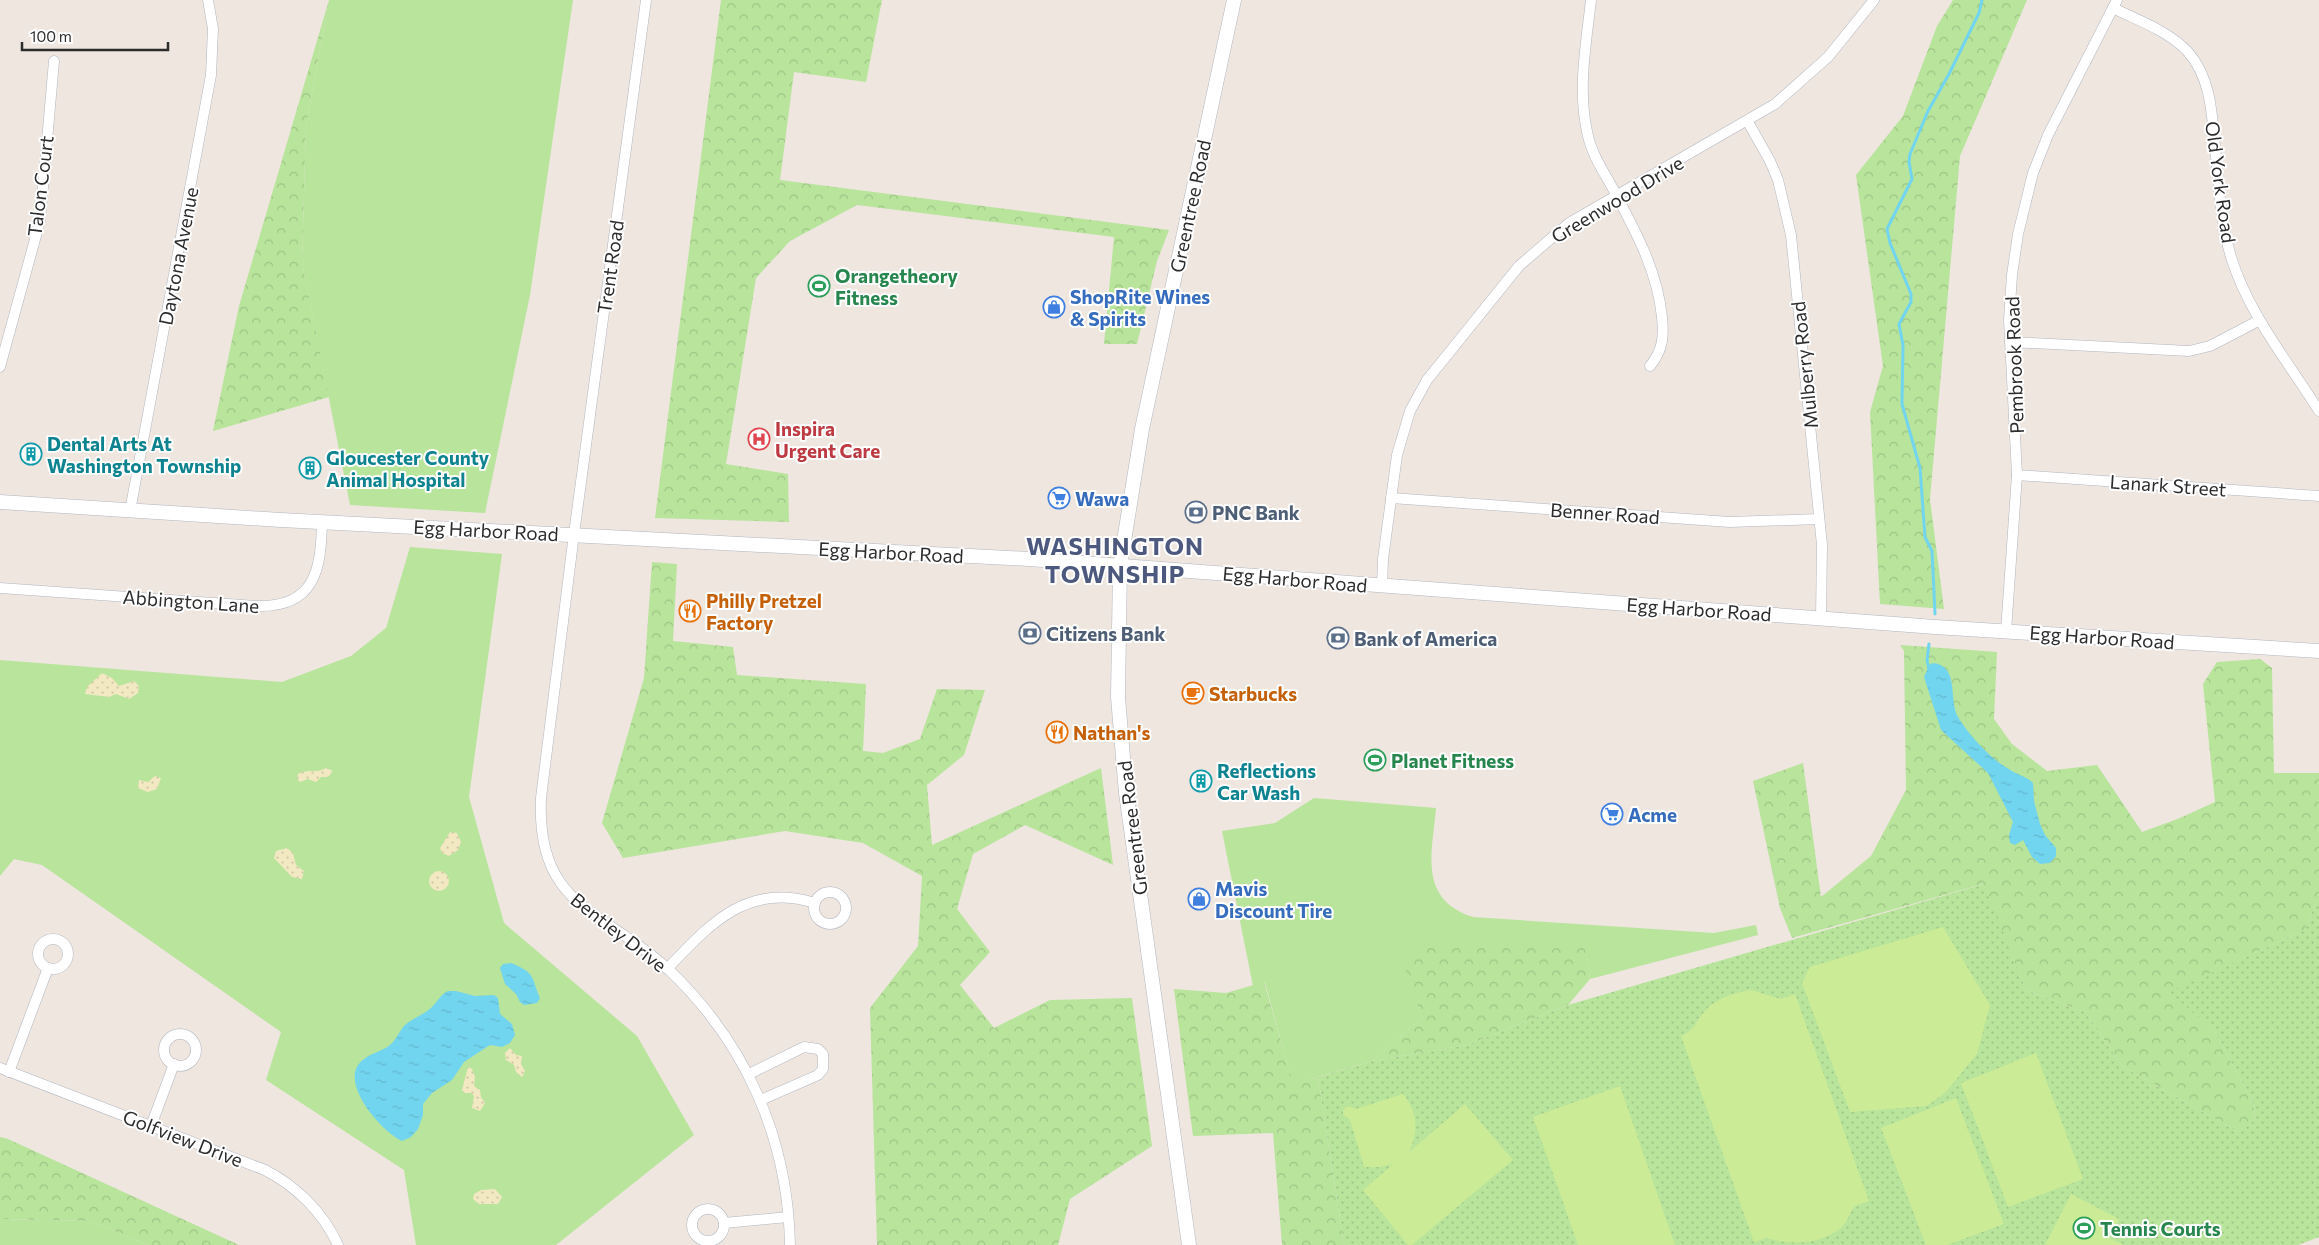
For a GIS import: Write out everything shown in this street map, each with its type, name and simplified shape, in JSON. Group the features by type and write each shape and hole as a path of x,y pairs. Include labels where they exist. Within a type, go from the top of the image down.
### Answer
{"main road":[{"name":"Greentree Road","path":"1189,1245 1126,793 1118,697 1120,566 1142,429 1234,0"},
{"name":"Egg Harbor Road","path":"0,502 322,522 574,534 1120,566 1821,618 2319,651"}],"street":[{"name":"Daytona Avenue","path":"130,511 211,75 213,29 208,0"},
{"name":"Trent Road","path":"574,534 646,0"},
{"path":"1591,0 1583,76 1584,113 1593,150 1646,253 1658,292 1663,336 1662,348 1650,366"},
{"name":"Greenwood Drive","path":"1382,586 1391,498 1399,444 1405,422 1427,380 1526,259 1561,229 1748,122 1775,104 1814,71 1840,44 1874,0"},
{"name":"Old York Road","path":"2115,4 2179,44 2194,60 2202,75 2210,100 2225,235 2240,282 2258,321 2319,411"},
{"name":"Pembrook Road","path":"2006,631 2017,474 2016,409 2010,342 2012,275 2022,214 2033,173 2048,135 2115,4"},
{"name":"Talon Court","path":"0,367 40,221 54,61"},
{"name":"Mulberry Road","path":"1748,122 1765,151 1778,180 1791,235 1822,551 1821,618"},
{"path":"2010,342 2189,351 2215,344 2258,321"},
{"name":"Lanark Street","path":"2017,474 2319,496"},
{"name":"Benner Road","path":"1391,498 1730,522 1819,519"},
{"name":"Abbington Lane","path":"0,588 256,606 279,605 300,595 314,577 321,557 322,522"},
{"name":"Bentley Drive","path":"574,534 541,798 544,846 557,877 577,903 667,969 706,1010 749,1074 761,1100 779,1159 788,1217 790,1245"},
{"path":"667,969 706,929 739,907 778,897 815,903"},
{"path":"5,1070 48,968"},
{"path":"749,1074 804,1047 818,1049 823,1054 823,1069 818,1075 761,1100"},
{"path":"151,1126 174,1064"},
{"name":"Golfview Drive","path":"5,1070 250,1163 279,1177 315,1209 338,1245"},
{"path":"724,1223 788,1217"}],"green space":[{"path":"329,0 573,0 530,295 485,513 350,505 302,262 306,126"},
{"path":"329,0 306,126 302,262 329,397 213,431 239,306"},
{"path":"721,0 882,0 866,82 794,72 780,180 1169,230 1157,261 1137,344 1104,344 1114,237 857,205 790,241 756,278 726,464 788,474 789,522 655,518"},
{"path":"1953,0 2027,0 1960,156 1930,499 1944,609 1880,604 1870,412 1883,366 1856,175 1903,116 1937,26"},
{"path":"410,547 502,554 469,797 504,923 637,1036 694,1135 556,1245 416,1245 404,1170 266,1080 281,1032 42,865 14,859 0,876 0,660 282,682 351,656 386,628"},
{"path":"652,562 677,564 673,641 733,647 737,675 866,684 863,751 883,753 920,739 937,689 985,690 964,755 927,785 932,845 1101,768 1113,865 1025,825 973,854 957,909 990,952 960,985 994,1028 1050,1000 1132,998 1152,1146 1070,1199 1058,1245 877,1245 870,1008 918,946 922,876 863,843 785,831 623,858 602,823 644,678"},
{"path":"1900,645 1997,652 1994,719 2012,744 2047,771 2097,765 2142,832 2215,802 2203,684 2217,662 2260,659 2272,668 2274,773 2319,773 2319,900 2316,901 2305,930 2170,992 2215,1032 2252,1100 2256,1119 2238,1132 2122,1066 2085,1012 2026,990 1983,884 1792,938 1780,908 1753,781 1803,763 1821,897 1871,856 1906,790 1904,651"},
{"path":"1314,798 1436,808 1431,858 1432,873 1436,887 1443,899 1455,909 1473,917 1714,933 1756,925 1758,935 1590,979 1585,942 1403,960 1422,1018 1372,1061 1293,1084 1265,983 1253,986 1222,831 1275,823"},
{"path":"1984,884 2026,990 2085,1012 2122,1066 2238,1132 2256,1119 2252,1100 2215,1032 2169,992 2305,930 2316,901 2319,900 2319,1237 2298,1245 1344,1245 1318,1077 1372,1061 1467,1045 1568,1005"},
{"path":"1943,927 1990,1005 1977,1054 1946,1092 1927,1106 1850,1112 1802,983 1810,967"},
{"path":"1585,941 1590,979 1568,1005 1467,1045 1372,1061 1422,1018 1402,960 1431,946"},
{"path":"1264,982 1293,1083 1318,1077 1344,1245 1282,1245 1273,1133 1193,1136 1174,989 1226,993"},
{"path":"1751,990 1781,999 1795,994 1869,1201 1854,1207 1846,1222 1834,1233 1816,1240 1786,1242 1766,1238 1754,1242 1681,1036 1693,1028 1709,1006 1720,999"},
{"path":"2036,1053 2083,1179 2008,1207 1961,1083"},
{"path":"1620,1086 1675,1245 1578,1245 1533,1117"},
{"path":"1403,1094 1412,1108 1415,1122 1414,1137 1409,1152 1465,1104 1513,1160 1412,1245 1408,1245 1363,1190 1393,1164 1380,1167 1364,1167 1350,1120 1343,1115 1343,1110 1348,1106 1356,1109"},
{"path":"1956,1098 2004,1224 1947,1245 1926,1245 1881,1128"},
{"path":"0,1137 239,1245 148,1245 90,1221 0,1219"},
{"name":"Tennis Courts","path":"2071,1194 2119,1219 2109,1238 2124,1245 2045,1245"},
{"path":"0,1219 90,1221 148,1245 0,1245"}],"sand":[{"path":"102,673 112,678 119,686 134,681 139,686 138,693 129,699 116,694 109,697 85,694 87,687"},
{"path":"326,768 333,771 328,777 321,777 316,782 308,779 300,782 297,778 301,772 319,771"},
{"path":"155,776 161,778 157,789 148,792 138,788 139,780 148,782"},
{"path":"450,832 457,833 461,842 458,850 449,856 442,853 440,848"},
{"path":"287,848 293,853 296,865 304,871 302,879 292,877 274,858 276,851"},
{"path":"439,871 446,874 449,881 446,888 439,891 432,888 429,881 432,874"},
{"path":"510,1048 516,1055 522,1056 521,1064 525,1071 522,1077 516,1072 514,1065 506,1060 505,1053"},
{"path":"468,1067 472,1069 475,1077 474,1086 480,1090 481,1097 485,1103 480,1111 472,1108 474,1096 462,1090"},
{"path":"495,1189 502,1197 498,1204 479,1204 473,1199 474,1194 481,1190"}],"water":[{"path":"1934,663 1947,670 1952,684 1957,715 1972,737 2000,764 2033,783 2034,801 2040,824 2045,835 2056,848 2056,856 2050,863 2040,864 2032,857 2023,840 2015,845 2010,843 2009,835 2013,822 1988,773 1941,730 1924,677 1930,664"},
{"path":"511,963 532,976 540,998 537,1003 524,1005 505,984 500,968 503,964"},
{"path":"448,991 475,996 494,995 498,998 500,1014 512,1024 515,1035 510,1043 502,1047 490,1045 464,1062 452,1080 432,1093 423,1104 423,1115 418,1129 411,1137 402,1141 375,1119 367,1108 356,1085 355,1074 358,1065 362,1061 390,1045 404,1026 429,1010"}],"waterway":[{"path":"1935,614 1932,551 1925,537 1920,468 1902,404 1903,345 1899,324 1911,302 1911,294 1890,243 1887,229 1912,179 1909,162 1910,154 1928,111 1949,74 1979,13 1982,0"},
{"path":"1929,644 1927,660 1929,670"}],"place":[{"name":"Orangetheory Fitness","path":"819,286"},
{"name":"ShopRite Wines & Spirits","path":"1054,307"},
{"name":"Inspira Urgent Care","path":"759,439"},
{"name":"Dental Arts At Washington Township","path":"31,454"},
{"name":"Gloucester County Animal Hospital","path":"310,468"},
{"name":"Wawa","path":"1059,498"},
{"name":"PNC Bank","path":"1196,512"},
{"name":"Philly Pretzel Factory","path":"690,611"},
{"name":"Citizens Bank","path":"1030,633"},
{"name":"Bank of America","path":"1338,638"},
{"name":"Starbucks","path":"1193,693"},
{"name":"Nathan's","path":"1057,732"},
{"name":"Planet Fitness","path":"1375,760"},
{"name":"Reflections Car Wash","path":"1201,781"},
{"name":"Acme","path":"1612,814"},
{"name":"Mavis Discount Tire","path":"1199,899"},
{"name":"Tennis Courts","path":"2084,1228"}],"district":[{"name":"WASHINGTON TOWNSHIP","path":"1115,559"}]}
